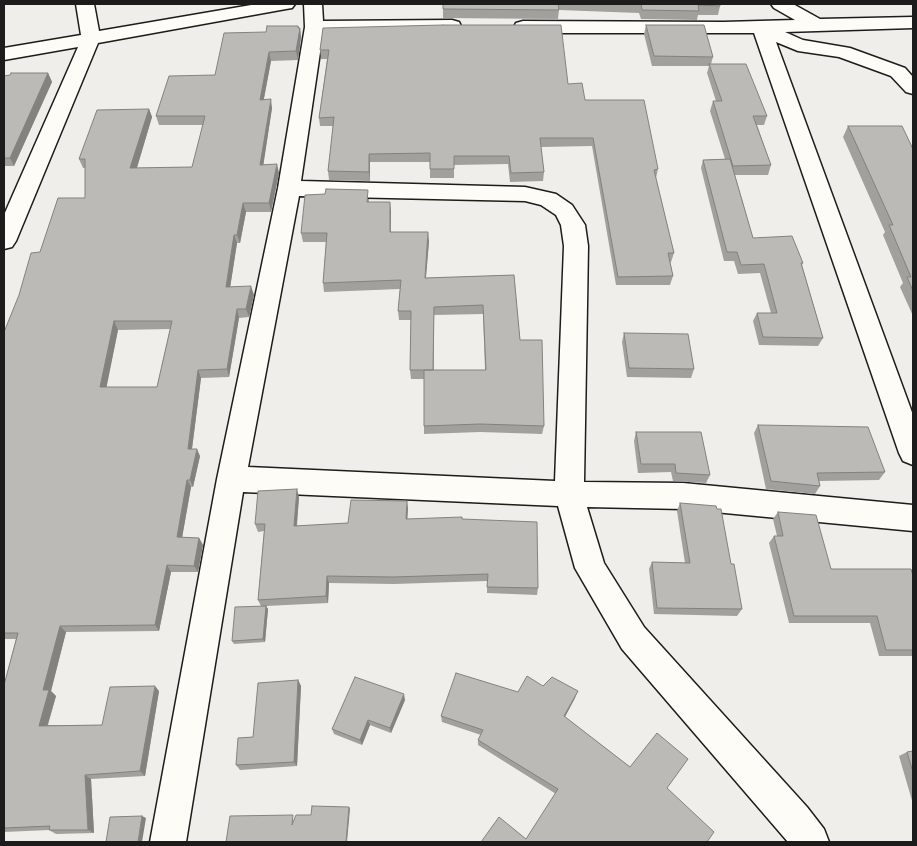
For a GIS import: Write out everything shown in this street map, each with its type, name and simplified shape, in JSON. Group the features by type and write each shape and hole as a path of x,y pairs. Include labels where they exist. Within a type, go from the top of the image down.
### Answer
{"street":[{"path":"4,241 28,181 91,38 85,4"},
{"path":"4,54 286,4"},
{"path":"780,4 816,25"},
{"path":"886,4 912,24"},
{"path":"168,842 231,479 290,188 313,15 355,25 467,27"},
{"path":"506,27 761,27 889,22 912,24"},
{"path":"761,27 798,45 843,52 898,72 913,88"},
{"path":"761,27 913,453"},
{"path":"4,182 28,181"},
{"path":"290,188 525,194 548,199 564,210 573,226 576,246 569,494 590,568 633,638 794,820 811,842"},
{"path":"231,479 569,494 683,496 913,518"}],"building":[{"path":"443,4 558,4 559,10 443,9"},
{"path":"641,4 720,4 720,6 698,5 699,11 642,10"},
{"path":"561,25 568,84 582,83 585,100 644,100 658,169 654,170 674,253 668,253 673,276 618,277 593,138 540,138 544,172 511,173 509,156 454,156 454,169 430,169 430,153 369,154 369,172 328,171 334,117 319,118 329,50 320,50 323,28"},
{"path":"646,25 704,25 713,57 654,56"},
{"path":"267,26 298,26 300,28 296,51 269,52 260,100 271,99 260,165 277,164 269,203 243,203 237,235 234,235 226,287 251,286 246,309 237,309 227,369 198,370 188,449 197,449 190,480 187,480 177,537 199,538 194,566 167,565 155,625 60,626 43,690 49,690 39,726 102,725 110,687 155,686 140,771 85,775 88,830 49,830 50,826 4,828 4,685 18,633 4,633 4,332 19,295 31,253 40,252 58,198 85,198 85,159 79,159 97,110 149,109 130,168 192,167 205,116 156,116 169,76 215,75 224,33 266,32","holes":["114,321 172,321 157,387 100,387"]},
{"path":"709,64 746,64 767,116 753,116 771,165 733,166 713,101 722,101"},
{"path":"11,73 48,73 10,158 4,158 4,76"},
{"path":"848,126 902,126 913,149 913,291 907,277 911,277 889,225 893,225"},
{"path":"730,159 753,238 792,236 803,263 801,263 823,338 763,337 757,313 777,313 764,264 741,265 737,252 727,252 703,160"},
{"path":"326,189 368,190 367,202 390,202 390,232 428,232 425,278 514,275 520,340 542,340 544,426 480,424 424,426 424,370 410,370 411,311 398,311 401,280 323,283 327,233 301,233 305,195 325,194","holes":["483,305 486,370 433,370 434,307"]},
{"path":"624,333 688,334 694,369 629,368"},
{"path":"758,425 868,427 885,472 817,473 820,486 771,481"},
{"path":"636,432 701,432 710,475 676,473 675,464 641,464"},
{"path":"297,489 294,526 348,523 351,500 407,501 406,519 462,517 462,519 537,522 538,588 487,587 488,574 393,577 327,576 326,596 258,600 265,524 255,524 258,491"},
{"path":"680,503 716,506 717,509 721,509 731,564 734,564 742,609 657,608 652,562 690,563"},
{"path":"778,512 816,515 831,569 911,569 913,576 913,650 886,650 877,616 794,616 774,536 783,536"},
{"path":"266,606 263,639 232,641 235,607"},
{"path":"456,673 518,692 527,676 543,686 552,677 578,691 564,716 630,767 657,733 688,759 667,788 714,832 707,842 481,842 499,817 526,839 558,789 478,740 483,730 441,716"},
{"path":"355,677 404,694 390,728 368,720 360,740 332,729"},
{"path":"298,680 294,762 236,765 238,738 253,737 258,683"},
{"path":"913,751 913,772 907,752"},
{"path":"312,806 349,807 346,842 226,842 230,816 293,815 292,825 296,815 311,815"},
{"path":"142,816 138,842 106,842 110,817"}]}
